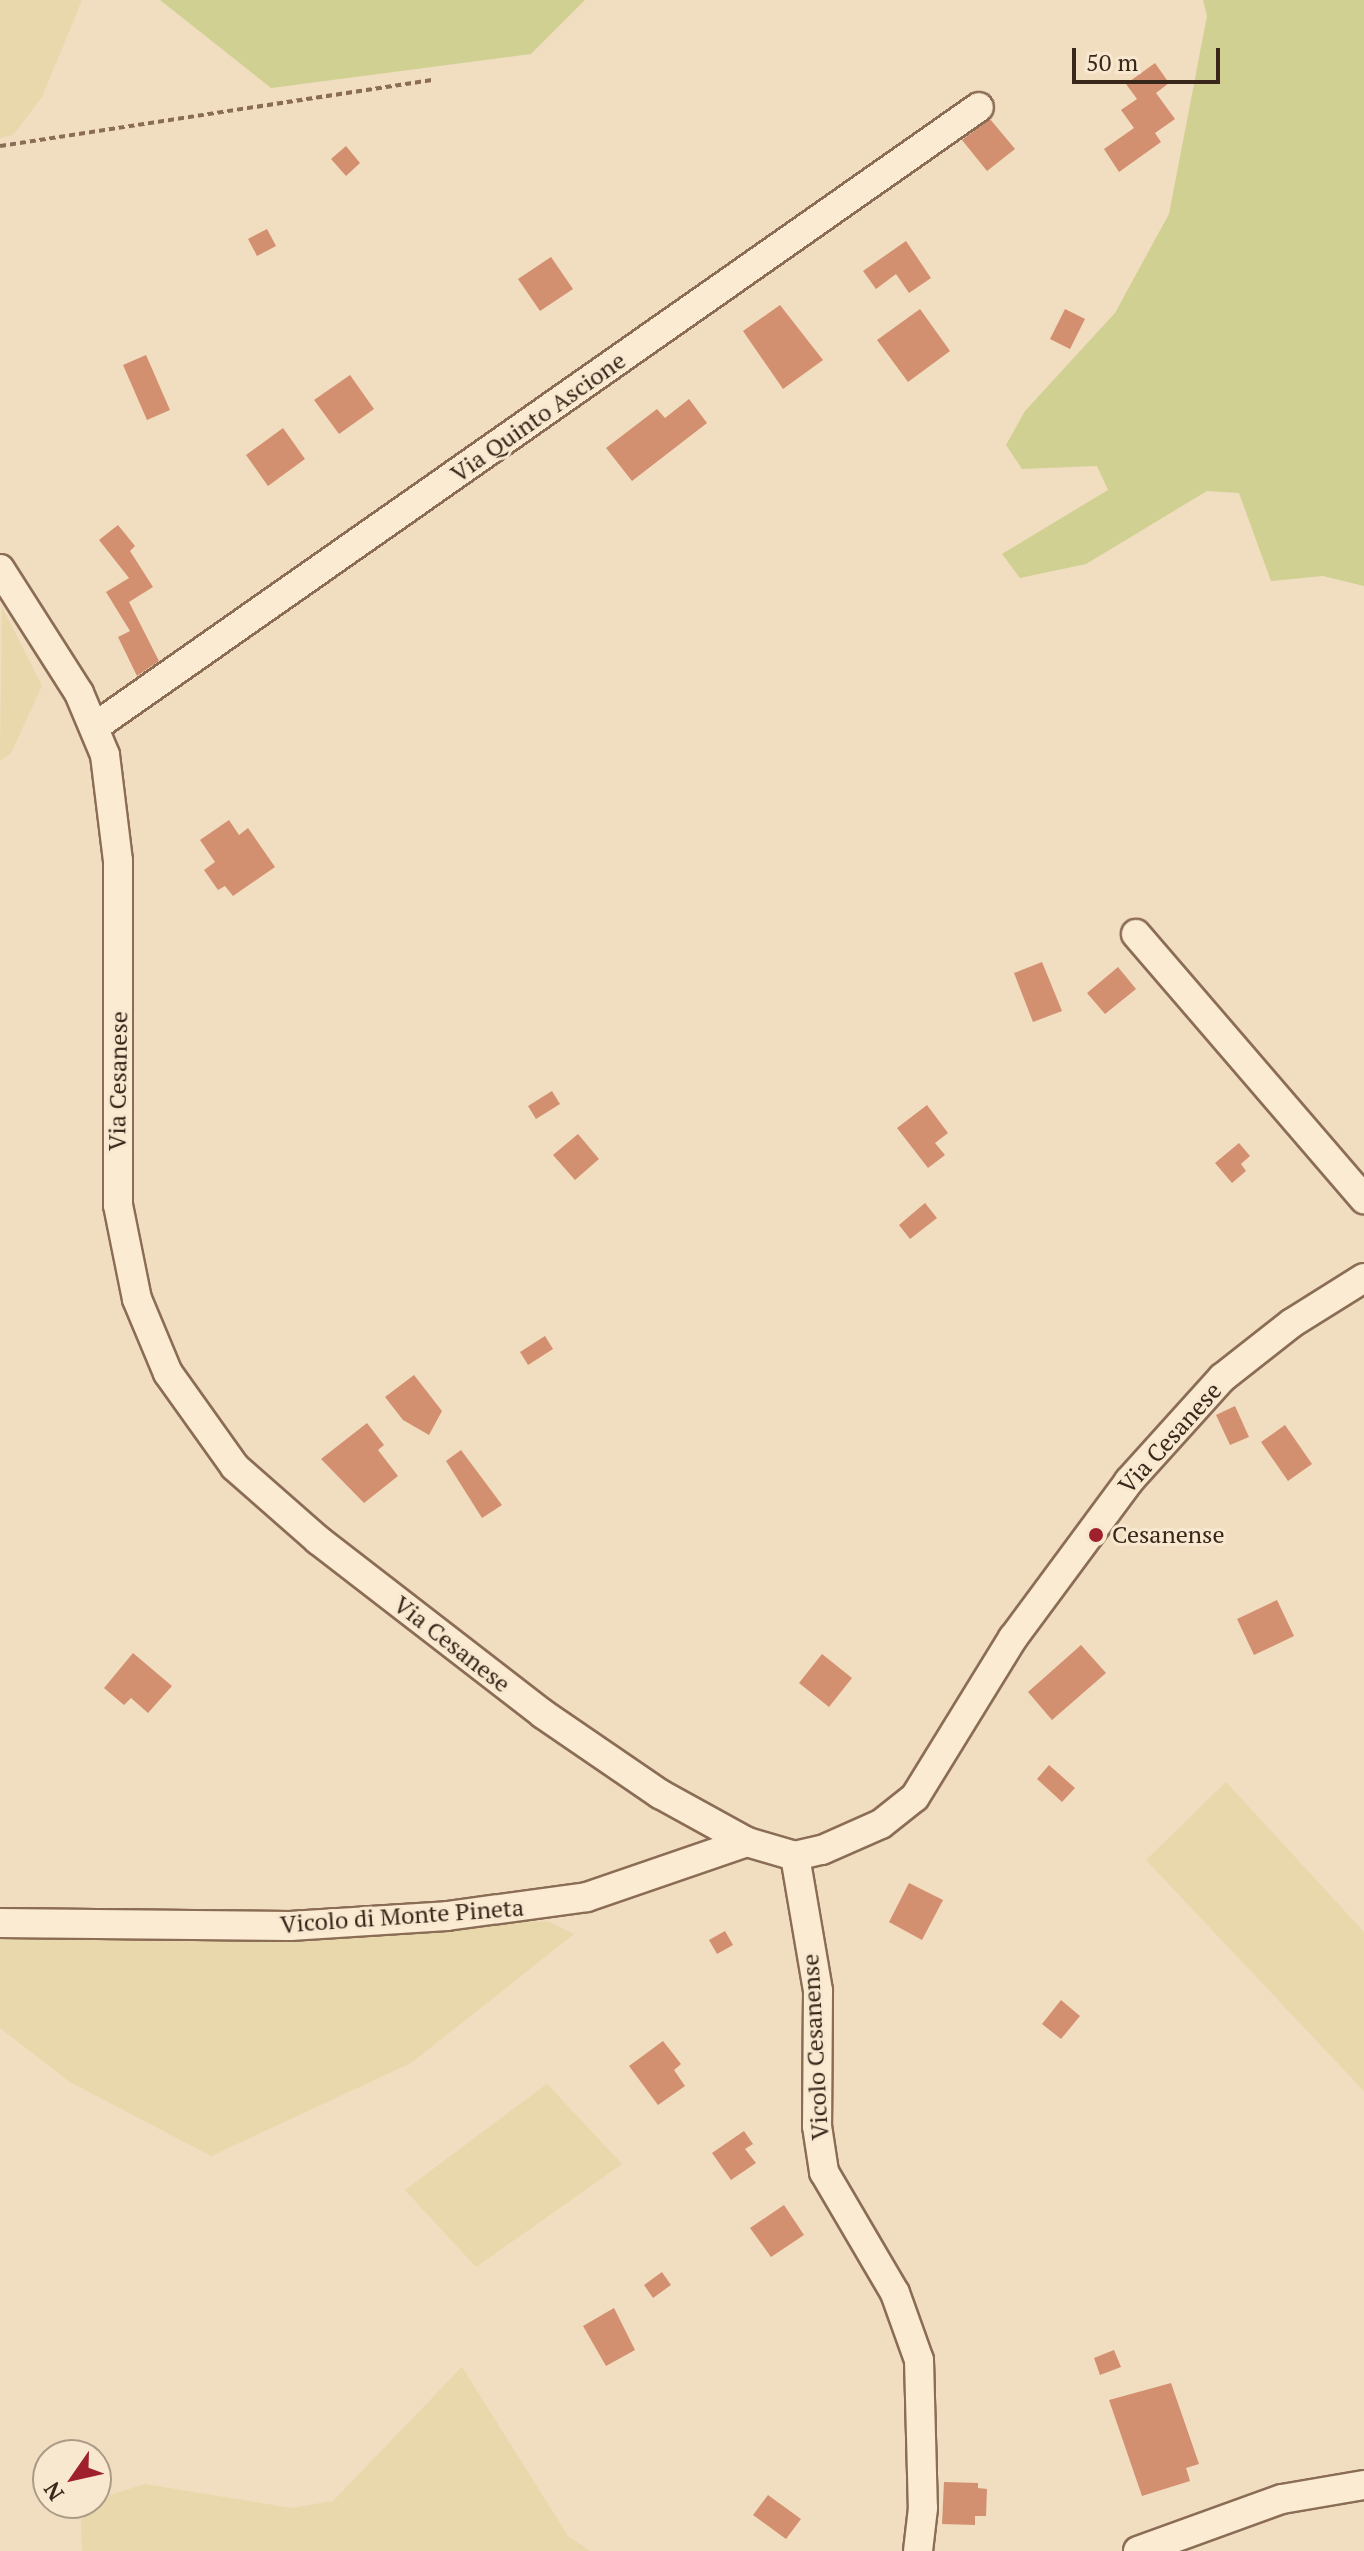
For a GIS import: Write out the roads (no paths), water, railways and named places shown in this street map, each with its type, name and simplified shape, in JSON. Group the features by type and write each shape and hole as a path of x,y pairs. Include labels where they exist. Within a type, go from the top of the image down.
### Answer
{"street":[{"name":"Via Quinto Ascione","path":"96,726 979,107"},
{"name":"Via Cesanese","path":"0,569 96,726 108,774 118,861 120,1224 142,1315 168,1373 235,1467 318,1540 543,1714 660,1794 747,1842 795,1856 867,1832 915,1797 1013,1638 1139,1469 1222,1378 1292,1323 1364,1278"},
{"path":"1136,934 1364,1199"},
{"name":"Vicolo di Monte Pineta","path":"0,1923 290,1926 447,1916 587,1897 747,1842"},
{"name":"Vicolo Cesanense","path":"795,1856 818,1991 817,2126 824,2172 895,2293 919,2360 923,2508 918,2551"},
{"path":"1138,2551 1282,2499 1364,2485"}],"place":[{"name":"Cesanense","path":"1096,1535"}]}
